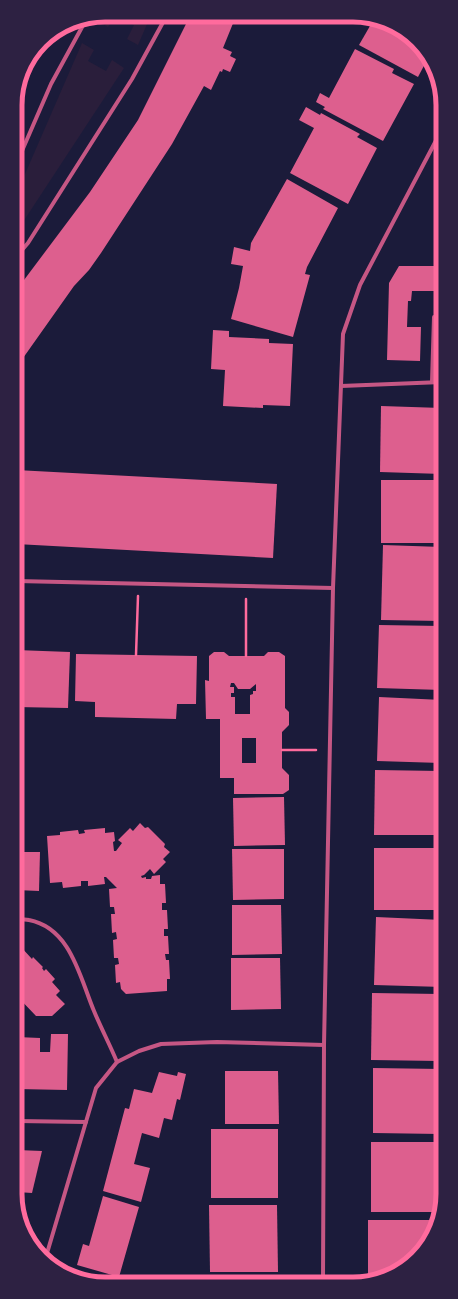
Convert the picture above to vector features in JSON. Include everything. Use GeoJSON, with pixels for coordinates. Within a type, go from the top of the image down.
{"type":"FeatureCollection","features":[{"type":"Feature","properties":{"kind":"street"},"geometry":{"type":"LineString","coordinates":[[22,250],[28,243],[128,85],[163,22]]}},
{"type":"Feature","properties":{"kind":"street"},"geometry":{"type":"LineString","coordinates":[[22,151],[51,84],[83,25]]}},
{"type":"Feature","properties":{"kind":"street"},"geometry":{"type":"LineString","coordinates":[[323,1277],[324,1045],[333,588],[343,334],[360,284],[436,140]]}},
{"type":"Feature","properties":{"kind":"street"},"geometry":{"type":"LineString","coordinates":[[432,382],[434,317],[436,317]]}},
{"type":"Feature","properties":{"kind":"street"},"geometry":{"type":"LineString","coordinates":[[341,386],[436,382]]}},
{"type":"Feature","properties":{"kind":"street"},"geometry":{"type":"LineString","coordinates":[[22,581],[333,588]]}},
{"type":"Feature","properties":{"kind":"street"},"geometry":{"type":"LineString","coordinates":[[22,920],[29,920],[44,926],[60,937],[75,960],[94,1012],[118,1062]]}},
{"type":"Feature","properties":{"kind":"street"},"geometry":{"type":"LineString","coordinates":[[47,1254],[96,1088],[118,1062],[138,1051],[161,1044],[217,1042],[324,1045]]}},
{"type":"Feature","properties":{"kind":"street"},"geometry":{"type":"LineString","coordinates":[[22,1121],[86,1122]]}},
{"type":"Feature","properties":{"kind":"path"},"geometry":{"type":"LineString","coordinates":[[246,586],[246,656]]}},
{"type":"Feature","properties":{"kind":"path"},"geometry":{"type":"LineString","coordinates":[[136,655],[137,615]]}},
{"type":"Feature","properties":{"kind":"path"},"geometry":{"type":"LineString","coordinates":[[282,750],[330,750]]}},
{"type":"Feature","properties":{"kind":"shaded area"},"geometry":{"type":"Polygon","coordinates":[[[101,22],[111,22],[108,27],[101,22]]]}},
{"type":"Feature","properties":{"kind":"shaded area"},"geometry":{"type":"Polygon","coordinates":[[[128,22],[148,22],[138,45],[127,39],[134,25],[128,22]]]}},
{"type":"Feature","properties":{"kind":"shaded area"},"geometry":{"type":"Polygon","coordinates":[[[82,43],[94,50],[88,61],[106,71],[112,60],[124,68],[22,223],[22,181],[82,43]]]}},
{"type":"Feature","properties":{"kind":"building"},"geometry":{"type":"Polygon","coordinates":[[[187,22],[234,22],[223,48],[232,52],[230,56],[236,59],[230,72],[223,69],[222,72],[220,71],[211,90],[204,86],[172,144],[101,253],[89,270],[74,286],[22,360],[22,283],[90,192],[138,120],[187,22]]]}},
{"type":"Feature","properties":{"kind":"building"},"geometry":{"type":"Polygon","coordinates":[[[371,24],[380,26],[399,36],[412,46],[425,63],[418,77],[359,45],[371,24]]]}},
{"type":"Feature","properties":{"kind":"building"},"geometry":{"type":"Polygon","coordinates":[[[355,49],[394,69],[392,73],[414,84],[383,141],[323,109],[325,107],[316,102],[320,93],[329,98],[355,49]]]}},
{"type":"Feature","properties":{"kind":"building"},"geometry":{"type":"Polygon","coordinates":[[[39,54],[25,81],[31,68],[39,54]]]}},
{"type":"Feature","properties":{"kind":"building"},"geometry":{"type":"Polygon","coordinates":[[[306,107],[320,115],[321,113],[360,134],[357,137],[377,148],[348,204],[290,173],[314,128],[299,120],[306,107]]]}},
{"type":"Feature","properties":{"kind":"building"},"geometry":{"type":"Polygon","coordinates":[[[287,179],[338,208],[307,267],[305,274],[310,275],[293,337],[231,319],[243,266],[231,264],[234,247],[250,251],[251,243],[287,179]]]}},
{"type":"Feature","properties":{"kind":"building"},"geometry":{"type":"Polygon","coordinates":[[[399,266],[436,266],[436,291],[412,291],[411,301],[408,301],[407,327],[421,327],[420,361],[387,360],[389,283],[399,266]]]}},
{"type":"Feature","properties":{"kind":"building"},"geometry":{"type":"Polygon","coordinates":[[[213,330],[229,331],[229,337],[269,339],[269,343],[293,344],[290,406],[263,405],[263,408],[223,406],[225,370],[211,369],[213,330]]]}},
{"type":"Feature","properties":{"kind":"building"},"geometry":{"type":"Polygon","coordinates":[[[381,406],[436,408],[436,474],[380,472],[381,406]]]}},
{"type":"Feature","properties":{"kind":"building"},"geometry":{"type":"Polygon","coordinates":[[[22,470],[277,484],[273,558],[22,544],[22,470]]]}},
{"type":"Feature","properties":{"kind":"building"},"geometry":{"type":"Polygon","coordinates":[[[381,480],[436,480],[436,543],[381,543],[381,480]]]}},
{"type":"Feature","properties":{"kind":"building"},"geometry":{"type":"Polygon","coordinates":[[[383,545],[436,547],[436,621],[381,620],[383,545]]]}},
{"type":"Feature","properties":{"kind":"building"},"geometry":{"type":"Polygon","coordinates":[[[379,625],[436,626],[436,690],[377,688],[379,625]]]}},
{"type":"Feature","properties":{"kind":"building"},"geometry":{"type":"Polygon","coordinates":[[[22,650],[70,652],[68,708],[22,707],[22,650]]]}},
{"type":"Feature","properties":{"kind":"building"},"geometry":{"type":"Polygon","coordinates":[[[214,652],[224,652],[229,656],[264,656],[268,652],[279,652],[285,656],[285,708],[289,712],[289,725],[282,732],[282,768],[289,775],[289,790],[283,794],[234,794],[234,778],[220,778],[220,719],[206,719],[205,680],[209,681],[209,656],[214,652]],[[231,683],[230,687],[234,687],[234,693],[231,693],[231,697],[235,697],[235,714],[250,714],[250,695],[253,694],[253,691],[256,691],[256,684],[250,689],[238,689],[234,683],[231,683]],[[242,738],[242,763],[256,763],[256,738],[242,738]]]}},
{"type":"Feature","properties":{"kind":"building"},"geometry":{"type":"Polygon","coordinates":[[[76,654],[197,656],[196,704],[177,704],[176,719],[95,717],[95,702],[75,701],[76,654]]]}},
{"type":"Feature","properties":{"kind":"building"},"geometry":{"type":"Polygon","coordinates":[[[379,697],[436,700],[436,763],[377,761],[379,697]]]}},
{"type":"Feature","properties":{"kind":"building"},"geometry":{"type":"Polygon","coordinates":[[[375,770],[436,771],[436,835],[374,835],[375,770]]]}},
{"type":"Feature","properties":{"kind":"building"},"geometry":{"type":"Polygon","coordinates":[[[284,797],[285,845],[234,846],[233,798],[284,797]]]}},
{"type":"Feature","properties":{"kind":"building"},"geometry":{"type":"Polygon","coordinates":[[[140,823],[145,828],[148,827],[165,844],[164,847],[170,852],[163,859],[166,862],[154,874],[150,869],[141,876],[142,878],[146,877],[146,879],[151,879],[152,876],[160,875],[160,884],[165,884],[166,903],[162,903],[162,910],[167,910],[168,929],[164,929],[164,936],[168,936],[169,954],[165,954],[166,960],[169,960],[170,979],[167,979],[167,991],[126,994],[121,989],[120,982],[116,983],[115,965],[119,964],[118,958],[114,958],[113,940],[117,939],[116,932],[112,933],[111,914],[115,914],[114,907],[110,907],[109,889],[117,888],[106,877],[104,877],[105,884],[88,886],[88,881],[81,881],[81,886],[63,888],[62,882],[50,883],[47,836],[60,835],[60,832],[78,830],[79,834],[85,833],[84,830],[105,828],[105,833],[114,832],[115,841],[113,842],[114,851],[116,851],[122,843],[118,840],[130,828],[133,831],[140,823]]]}},
{"type":"Feature","properties":{"kind":"building"},"geometry":{"type":"Polygon","coordinates":[[[374,848],[436,848],[436,910],[374,910],[374,848]]]}},
{"type":"Feature","properties":{"kind":"building"},"geometry":{"type":"Polygon","coordinates":[[[232,849],[284,849],[284,899],[233,900],[232,849]]]}},
{"type":"Feature","properties":{"kind":"building"},"geometry":{"type":"Polygon","coordinates":[[[22,852],[40,852],[39,891],[22,890],[22,852]]]}},
{"type":"Feature","properties":{"kind":"building"},"geometry":{"type":"Polygon","coordinates":[[[232,905],[281,905],[282,954],[232,955],[232,905]]]}},
{"type":"Feature","properties":{"kind":"building"},"geometry":{"type":"Polygon","coordinates":[[[376,917],[436,920],[436,987],[374,985],[376,917]]]}},
{"type":"Feature","properties":{"kind":"building"},"geometry":{"type":"Polygon","coordinates":[[[22,948],[32,959],[33,957],[43,967],[42,968],[44,971],[46,969],[55,979],[52,982],[60,991],[56,995],[65,1004],[52,1016],[36,1016],[22,1001],[22,948]]]}},
{"type":"Feature","properties":{"kind":"building"},"geometry":{"type":"Polygon","coordinates":[[[231,958],[280,958],[281,1009],[231,1010],[231,958]]]}},
{"type":"Feature","properties":{"kind":"building"},"geometry":{"type":"Polygon","coordinates":[[[372,993],[436,994],[436,1061],[371,1060],[372,993]]]}},
{"type":"Feature","properties":{"kind":"building"},"geometry":{"type":"Polygon","coordinates":[[[51,1034],[68,1034],[67,1090],[22,1089],[22,1037],[40,1038],[40,1052],[50,1052],[51,1034]]]}},
{"type":"Feature","properties":{"kind":"building"},"geometry":{"type":"Polygon","coordinates":[[[373,1068],[436,1069],[436,1134],[373,1133],[373,1068]]]}},
{"type":"Feature","properties":{"kind":"building"},"geometry":{"type":"Polygon","coordinates":[[[225,1071],[278,1071],[279,1124],[225,1124],[225,1071]]]}},
{"type":"Feature","properties":{"kind":"building"},"geometry":{"type":"Polygon","coordinates":[[[159,1072],[177,1076],[178,1072],[186,1074],[180,1100],[177,1099],[172,1120],[164,1118],[159,1138],[142,1133],[134,1164],[150,1168],[141,1202],[103,1191],[125,1108],[129,1109],[134,1089],[152,1093],[159,1072]]]}},
{"type":"Feature","properties":{"kind":"building"},"geometry":{"type":"Polygon","coordinates":[[[211,1129],[278,1129],[278,1198],[211,1198],[211,1129]]]}},
{"type":"Feature","properties":{"kind":"building"},"geometry":{"type":"Polygon","coordinates":[[[371,1142],[436,1142],[436,1200],[434,1212],[371,1212],[371,1142]]]}},
{"type":"Feature","properties":{"kind":"building"},"geometry":{"type":"Polygon","coordinates":[[[22,1150],[42,1151],[32,1193],[22,1192],[22,1150]]]}},
{"type":"Feature","properties":{"kind":"building"},"geometry":{"type":"Polygon","coordinates":[[[103,1196],[139,1207],[119,1277],[77,1265],[83,1244],[89,1246],[103,1196]]]}},
{"type":"Feature","properties":{"kind":"building"},"geometry":{"type":"Polygon","coordinates":[[[209,1205],[277,1205],[278,1272],[210,1272],[209,1205]]]}},
{"type":"Feature","properties":{"kind":"building"},"geometry":{"type":"Polygon","coordinates":[[[368,1220],[432,1220],[425,1236],[408,1256],[395,1266],[380,1273],[368,1275],[368,1220]]]}}]}
